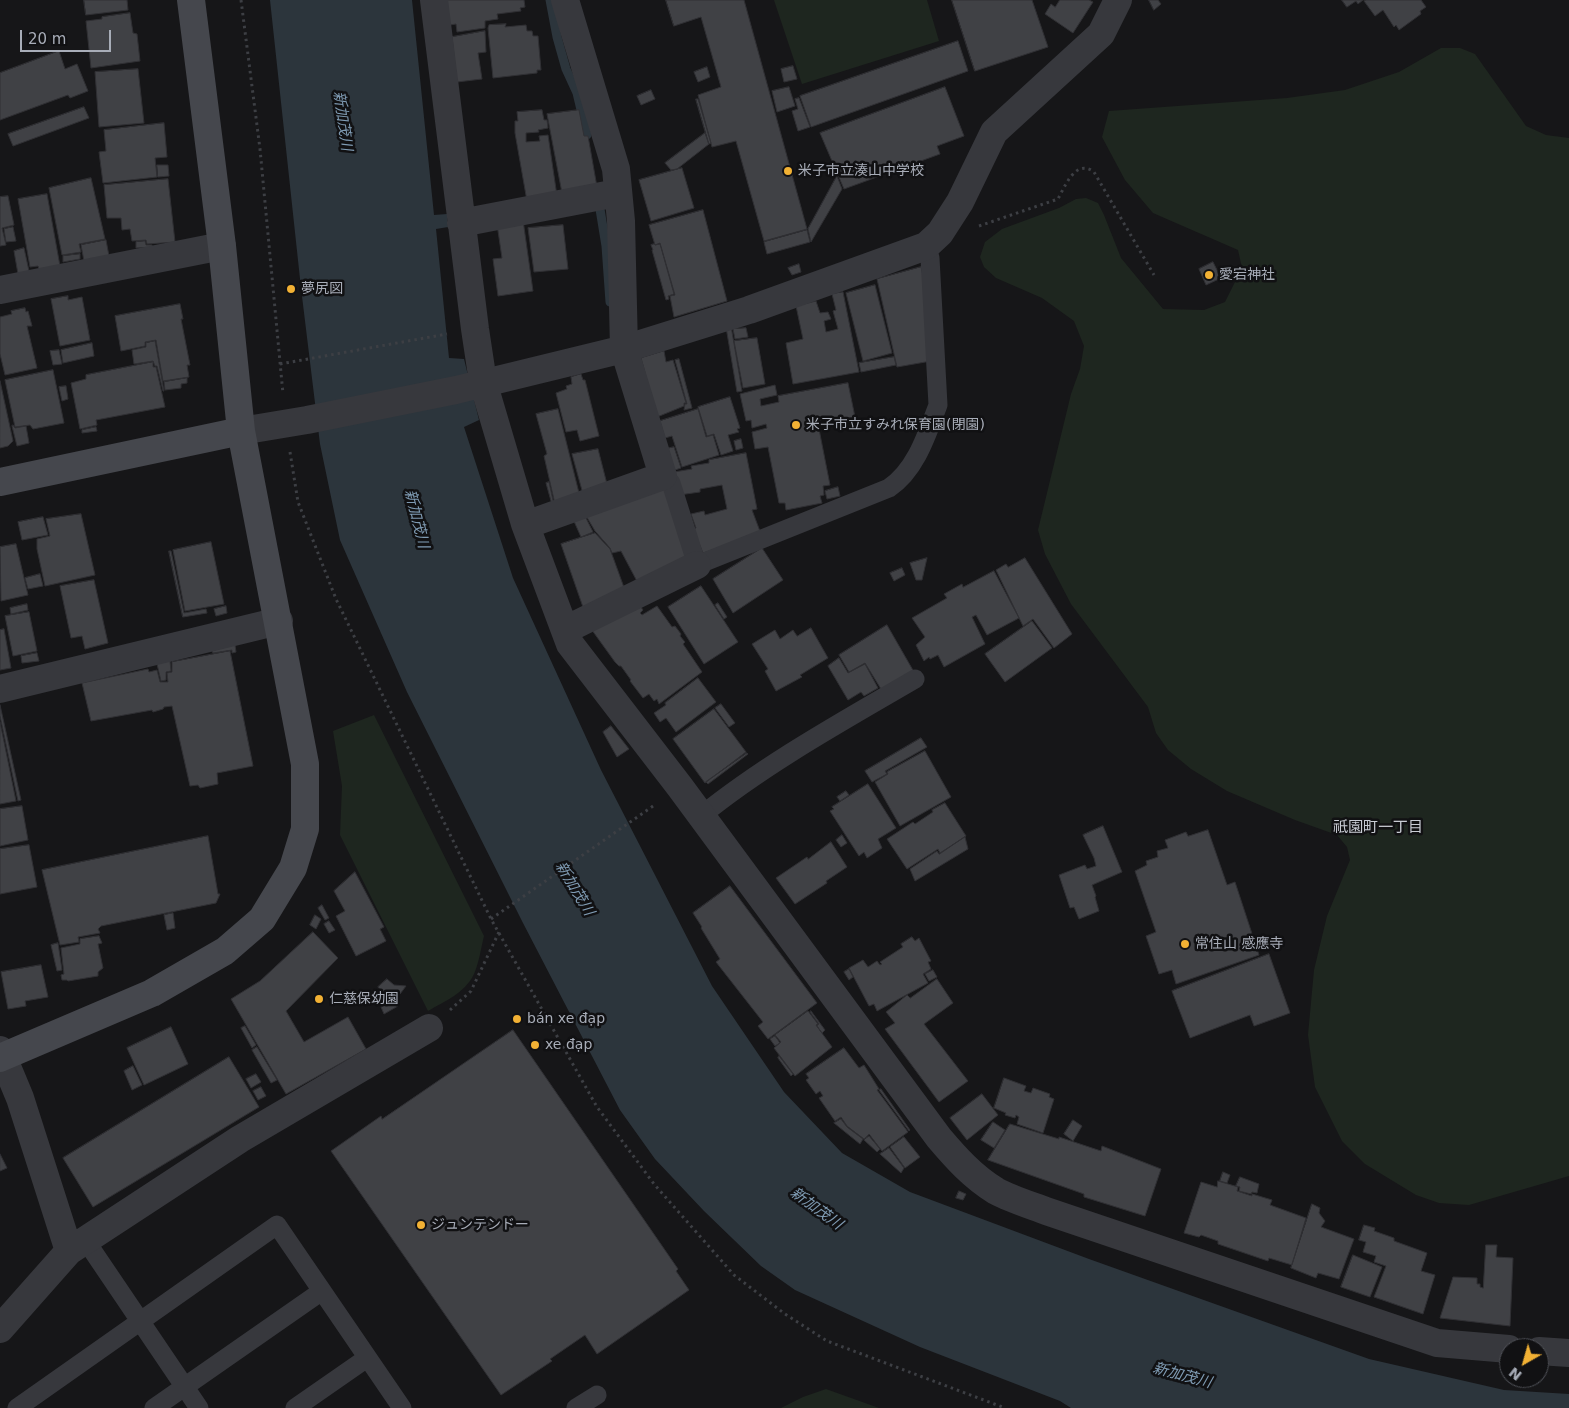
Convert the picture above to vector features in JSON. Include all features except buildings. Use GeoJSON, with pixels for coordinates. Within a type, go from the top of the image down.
{"type":"FeatureCollection","features":[{"type":"Feature","properties":{"kind":"street"},"geometry":{"type":"LineString","coordinates":[[77,1246],[20,1098],[0,1055],[152,993],[225,951],[262,919],[293,868],[305,829],[306,764],[241,431],[222,246],[191,0]]}},
{"type":"Feature","properties":{"kind":"street"},"geometry":{"type":"LineString","coordinates":[[434,0],[461,223],[483,382],[526,525],[570,644],[701,816],[918,1112],[961,1164],[997,1191],[1055,1214],[1437,1343],[1499,1348]]}},
{"type":"Feature","properties":{"kind":"street"},"geometry":{"type":"LineString","coordinates":[[526,525],[663,476],[624,349],[621,221],[616,169],[565,0]]}},
{"type":"Feature","properties":{"kind":"street"},"geometry":{"type":"LineString","coordinates":[[0,482],[241,431],[297,422],[456,390],[624,349],[749,310],[931,240],[960,202],[994,132],[1101,34],[1118,0]]}},
{"type":"Feature","properties":{"kind":"street"},"geometry":{"type":"LineString","coordinates":[[461,223],[617,193]]}},
{"type":"Feature","properties":{"kind":"street"},"geometry":{"type":"LineString","coordinates":[[0,290],[222,246]]}},
{"type":"Feature","properties":{"kind":"street"},"geometry":{"type":"LineString","coordinates":[[565,630],[697,565]]}},
{"type":"Feature","properties":{"kind":"street"},"geometry":{"type":"LineString","coordinates":[[0,689],[278,621]]}},
{"type":"Feature","properties":{"kind":"street"},"geometry":{"type":"LineString","coordinates":[[0,1329],[77,1246],[240,1139],[428,1028]]}},
{"type":"Feature","properties":{"kind":"street"},"geometry":{"type":"LineString","coordinates":[[1549,1352],[1569,1353]]}},
{"type":"Feature","properties":{"kind":"lane"},"geometry":{"type":"LineString","coordinates":[[663,476],[670,483],[697,565],[889,488],[900,481],[910,469],[931,426],[938,405],[930,258],[931,240]]}},
{"type":"Feature","properties":{"kind":"lane"},"geometry":{"type":"LineString","coordinates":[[701,816],[729,793],[841,722],[915,679]]}},
{"type":"Feature","properties":{"kind":"lane"},"geometry":{"type":"LineString","coordinates":[[17,1408],[277,1225],[402,1408]]}},
{"type":"Feature","properties":{"kind":"lane"},"geometry":{"type":"LineString","coordinates":[[77,1246],[140,1321],[199,1408]]}},
{"type":"Feature","properties":{"kind":"lane"},"geometry":{"type":"LineString","coordinates":[[154,1408],[322,1291]]}},
{"type":"Feature","properties":{"kind":"lane"},"geometry":{"type":"LineString","coordinates":[[295,1408],[367,1358]]}},
{"type":"Feature","properties":{"kind":"lane"},"geometry":{"type":"LineString","coordinates":[[576,1408],[598,1394]]}},
{"type":"Feature","properties":{"kind":"path"},"geometry":{"type":"LineString","coordinates":[[241,0],[260,149],[280,364],[297,422],[298,502],[336,599],[491,919],[597,1107],[654,1184],[734,1274],[785,1314],[827,1340],[1004,1408]]}},
{"type":"Feature","properties":{"kind":"path"},"geometry":{"type":"LineString","coordinates":[[931,240],[981,226],[1058,199],[1071,175],[1084,167],[1090,168],[1094,172],[1154,275]]}},
{"type":"Feature","properties":{"kind":"path"},"geometry":{"type":"LineString","coordinates":[[280,364],[454,332]]}},
{"type":"Feature","properties":{"kind":"path"},"geometry":{"type":"LineString","coordinates":[[491,919],[657,803]]}},
{"type":"Feature","properties":{"kind":"path"},"geometry":{"type":"LineString","coordinates":[[428,1028],[471,991],[499,931]]}},
{"type":"Feature","properties":{"kind":"shaded area"},"geometry":{"type":"Polygon","coordinates":[[[774,0],[927,0],[939,41],[802,84],[774,0]]]}},
{"type":"Feature","properties":{"kind":"shaded area"},"geometry":{"type":"Polygon","coordinates":[[[1441,48],[1460,48],[1475,54],[1526,126],[1546,135],[1569,138],[1569,1176],[1469,1205],[1439,1203],[1416,1195],[1365,1164],[1342,1141],[1315,1087],[1308,1035],[1314,970],[1327,916],[1350,860],[1347,847],[1337,835],[1295,820],[1227,791],[1191,769],[1168,750],[1156,733],[1148,707],[1071,604],[1045,554],[1038,530],[1071,394],[1080,369],[1084,346],[1074,321],[1042,298],[996,278],[984,267],[980,257],[985,242],[1002,229],[1059,208],[1076,199],[1086,198],[1098,203],[1121,258],[1163,309],[1204,310],[1225,302],[1242,268],[1238,250],[1153,213],[1125,180],[1102,137],[1109,111],[1287,98],[1345,90],[1399,72],[1441,48]]]}},
{"type":"Feature","properties":{"kind":"shaded area"},"geometry":{"type":"Polygon","coordinates":[[[374,715],[484,936],[477,965],[470,981],[454,996],[428,1011],[340,835],[342,786],[333,731],[374,715]]]}},
{"type":"Feature","properties":{"kind":"shaded area"},"geometry":{"type":"Polygon","coordinates":[[[826,1389],[879,1408],[781,1408],[803,1397],[826,1389]]]}},
{"type":"Feature","properties":{"kind":"water","name":"新加茂川"},"geometry":{"type":"Polygon","coordinates":[[[270,0],[412,0],[434,215],[447,214],[448,227],[436,229],[449,358],[464,359],[479,420],[464,427],[513,578],[601,770],[712,986],[784,1092],[842,1153],[910,1192],[1089,1259],[1369,1359],[1504,1390],[1569,1394],[1569,1408],[1071,1408],[1060,1401],[920,1347],[795,1290],[761,1266],[704,1211],[655,1159],[620,1110],[523,923],[407,692],[340,540],[320,444],[270,0]]]}},
{"type":"Feature","properties":{"kind":"waterway"},"geometry":{"type":"LineString","coordinates":[[550,0],[557,37],[566,69],[577,93],[587,135]]}},
{"type":"Feature","properties":{"kind":"waterway"},"geometry":{"type":"LineString","coordinates":[[599,203],[606,246],[610,302]]}},
{"type":"Feature","properties":{"kind":"place","name":"米子市立湊山中学校"},"geometry":{"type":"Point","coordinates":[788,171]}},
{"type":"Feature","properties":{"kind":"place","name":"愛宕神社"},"geometry":{"type":"Point","coordinates":[1209,275]}},
{"type":"Feature","properties":{"kind":"place","name":"夢尻図"},"geometry":{"type":"Point","coordinates":[291,289]}},
{"type":"Feature","properties":{"kind":"place","name":"米子市立すみれ保育園(閉園)"},"geometry":{"type":"Point","coordinates":[796,425]}},
{"type":"Feature","properties":{"kind":"place","name":"常住山 感應寺"},"geometry":{"type":"Point","coordinates":[1185,944]}},
{"type":"Feature","properties":{"kind":"place","name":"仁慈保幼園"},"geometry":{"type":"Point","coordinates":[319,999]}},
{"type":"Feature","properties":{"kind":"place","name":"bán xe đạp"},"geometry":{"type":"Point","coordinates":[517,1019]}},
{"type":"Feature","properties":{"kind":"place","name":"xe đạp"},"geometry":{"type":"Point","coordinates":[535,1045]}},
{"type":"Feature","properties":{"kind":"place","name":"ジュンテンドー"},"geometry":{"type":"Point","coordinates":[421,1225]}},
{"type":"Feature","properties":{"kind":"district","name":"祇園町一丁目"},"geometry":{"type":"Point","coordinates":[1378,828]}}]}
